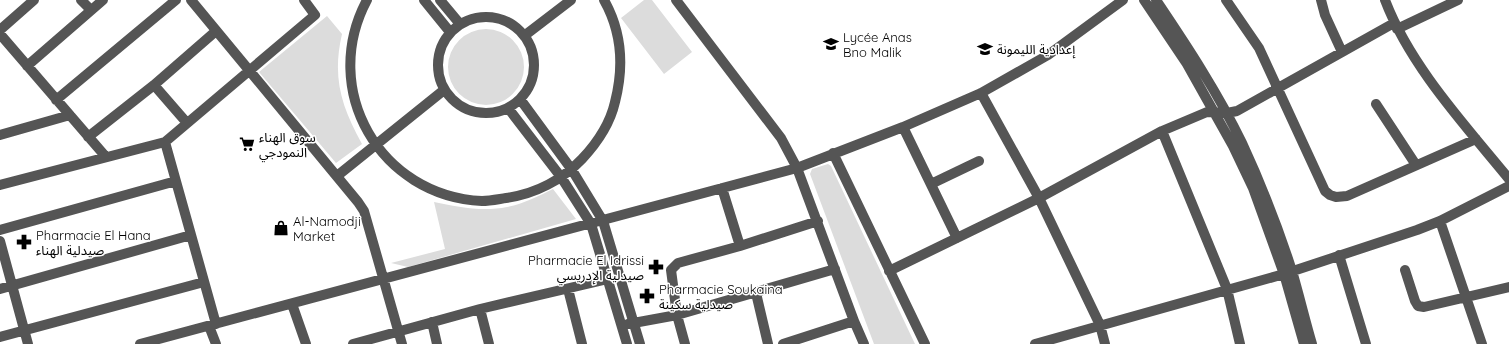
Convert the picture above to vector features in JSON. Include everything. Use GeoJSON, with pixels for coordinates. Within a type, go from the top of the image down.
{"type":"FeatureCollection","features":[{"type":"Feature","properties":{"kind":"street"},"geometry":{"type":"LineString","coordinates":[[0,30],[34,0]]}},
{"type":"Feature","properties":{"kind":"street"},"geometry":{"type":"LineString","coordinates":[[81,0],[90,10]]}},
{"type":"Feature","properties":{"kind":"street"},"geometry":{"type":"LineString","coordinates":[[28,66],[103,0]]}},
{"type":"Feature","properties":{"kind":"street"},"geometry":{"type":"LineString","coordinates":[[56,100],[176,0]]}},
{"type":"Feature","properties":{"kind":"street"},"geometry":{"type":"LineString","coordinates":[[191,0],[337,176],[364,211],[402,344]]}},
{"type":"Feature","properties":{"kind":"street"},"geometry":{"type":"LineString","coordinates":[[0,185],[165,142],[315,15],[304,0]]}},
{"type":"Feature","properties":{"kind":"street"},"geometry":{"type":"LineString","coordinates":[[367,0],[359,16],[351,46],[350,72],[354,98],[362,123],[376,146],[405,175],[442,194],[483,201],[524,195],[561,178],[572,170],[596,144],[612,114],[621,80],[620,46],[611,12],[604,0]]}},
{"type":"Feature","properties":{"kind":"street"},"geometry":{"type":"LineString","coordinates":[[424,0],[450,32]]}},
{"type":"Feature","properties":{"kind":"street"},"geometry":{"type":"LineString","coordinates":[[440,0],[460,24]]}},
{"type":"Feature","properties":{"kind":"street"},"geometry":{"type":"LineString","coordinates":[[524,36],[571,0]]}},
{"type":"Feature","properties":{"kind":"street"},"geometry":{"type":"LineString","coordinates":[[676,0],[781,138],[797,168],[818,221],[854,322],[864,344]]}},
{"type":"Feature","properties":{"kind":"street"},"geometry":{"type":"LineString","coordinates":[[140,344],[797,168],[903,127],[981,93],[1048,55],[1123,0]]}},
{"type":"Feature","properties":{"kind":"street"},"geometry":{"type":"LineString","coordinates":[[1144,0],[1187,64],[1233,146],[1253,188],[1288,272],[1304,344]]}},
{"type":"Feature","properties":{"kind":"street"},"geometry":{"type":"LineString","coordinates":[[1156,0],[1227,113],[1259,182],[1312,344]]}},
{"type":"Feature","properties":{"kind":"street"},"geometry":{"type":"LineString","coordinates":[[1226,0],[1259,48],[1279,87],[1325,191],[1330,195],[1346,196],[1476,139]]}},
{"type":"Feature","properties":{"kind":"street"},"geometry":{"type":"LineString","coordinates":[[1321,0],[1325,15],[1342,52]]}},
{"type":"Feature","properties":{"kind":"street"},"geometry":{"type":"LineString","coordinates":[[1385,0],[1396,26],[1428,76],[1476,139],[1509,179]]}},
{"type":"Feature","properties":{"kind":"street"},"geometry":{"type":"LineString","coordinates":[[889,271],[1039,198],[1162,131],[1212,111],[1227,113],[1237,111],[1342,52],[1396,26],[1458,0]]}},
{"type":"Feature","properties":{"kind":"street"},"geometry":{"type":"LineString","coordinates":[[494,17],[511,24],[524,36],[532,51],[534,68],[530,85],[520,99],[508,108],[491,113],[472,112],[456,104],[444,90],[437,70],[439,50],[450,32],[460,24],[476,18],[494,17]]}},
{"type":"Feature","properties":{"kind":"street"},"geometry":{"type":"LineString","coordinates":[[88,137],[154,85],[216,30]]}},
{"type":"Feature","properties":{"kind":"street"},"geometry":{"type":"LineString","coordinates":[[0,34],[4,46],[28,66],[106,157]]}},
{"type":"Feature","properties":{"kind":"street"},"geometry":{"type":"LineString","coordinates":[[154,85],[187,123]]}},
{"type":"Feature","properties":{"kind":"street"},"geometry":{"type":"LineString","coordinates":[[337,176],[444,90]]}},
{"type":"Feature","properties":{"kind":"street"},"geometry":{"type":"LineString","coordinates":[[981,93],[1039,198],[1100,325],[1106,344]]}},
{"type":"Feature","properties":{"kind":"street"},"geometry":{"type":"LineString","coordinates":[[520,99],[572,170],[603,221],[640,344]]}},
{"type":"Feature","properties":{"kind":"street"},"geometry":{"type":"LineString","coordinates":[[1376,104],[1416,165]]}},
{"type":"Feature","properties":{"kind":"street"},"geometry":{"type":"LineString","coordinates":[[508,108],[561,178],[591,224],[627,344]]}},
{"type":"Feature","properties":{"kind":"street"},"geometry":{"type":"LineString","coordinates":[[0,136],[70,115]]}},
{"type":"Feature","properties":{"kind":"street"},"geometry":{"type":"LineString","coordinates":[[903,127],[957,238]]}},
{"type":"Feature","properties":{"kind":"street"},"geometry":{"type":"LineString","coordinates":[[1162,131],[1227,289],[1237,343]]}},
{"type":"Feature","properties":{"kind":"street"},"geometry":{"type":"LineString","coordinates":[[165,142],[204,282],[216,344]]}},
{"type":"Feature","properties":{"kind":"street"},"geometry":{"type":"LineString","coordinates":[[833,153],[925,344]]}},
{"type":"Feature","properties":{"kind":"street"},"geometry":{"type":"LineString","coordinates":[[931,184],[979,160]]}},
{"type":"Feature","properties":{"kind":"street"},"geometry":{"type":"LineString","coordinates":[[0,230],[176,181]]}},
{"type":"Feature","properties":{"kind":"street"},"geometry":{"type":"LineString","coordinates":[[1035,344],[1288,272],[1339,255],[1440,221],[1509,186]]}},
{"type":"Feature","properties":{"kind":"street"},"geometry":{"type":"LineString","coordinates":[[722,188],[740,246]]}},
{"type":"Feature","properties":{"kind":"street"},"geometry":{"type":"LineString","coordinates":[[685,344],[677,315],[671,270],[678,263],[740,246],[818,221]]}},
{"type":"Feature","properties":{"kind":"street"},"geometry":{"type":"LineString","coordinates":[[1440,221],[1482,344]]}},
{"type":"Feature","properties":{"kind":"street"},"geometry":{"type":"LineString","coordinates":[[0,289],[191,235]]}},
{"type":"Feature","properties":{"kind":"street"},"geometry":{"type":"LineString","coordinates":[[0,241],[28,344]]}},
{"type":"Feature","properties":{"kind":"street"},"geometry":{"type":"LineString","coordinates":[[1339,255],[1366,344]]}},
{"type":"Feature","properties":{"kind":"street"},"geometry":{"type":"LineString","coordinates":[[622,326],[677,315],[835,269]]}},
{"type":"Feature","properties":{"kind":"street"},"geometry":{"type":"LineString","coordinates":[[1405,270],[1415,301],[1418,306],[1424,307],[1509,287]]}},
{"type":"Feature","properties":{"kind":"street"},"geometry":{"type":"LineString","coordinates":[[353,344],[480,309],[608,279]]}},
{"type":"Feature","properties":{"kind":"street"},"geometry":{"type":"LineString","coordinates":[[0,337],[204,282]]}},
{"type":"Feature","properties":{"kind":"street"},"geometry":{"type":"LineString","coordinates":[[568,289],[582,344]]}},
{"type":"Feature","properties":{"kind":"street"},"geometry":{"type":"LineString","coordinates":[[756,293],[768,344]]}},
{"type":"Feature","properties":{"kind":"street"},"geometry":{"type":"LineString","coordinates":[[292,304],[306,344]]}},
{"type":"Feature","properties":{"kind":"street"},"geometry":{"type":"LineString","coordinates":[[480,309],[489,344]]}},
{"type":"Feature","properties":{"kind":"street"},"geometry":{"type":"LineString","coordinates":[[432,322],[437,344]]}},
{"type":"Feature","properties":{"kind":"street"},"geometry":{"type":"LineString","coordinates":[[783,344],[854,322]]}},
{"type":"Feature","properties":{"kind":"shaded area"},"geometry":{"type":"Polygon","coordinates":[[[644,0],[652,0],[692,52],[664,74],[621,18],[644,0]]]}},
{"type":"Feature","properties":{"kind":"shaded area"},"geometry":{"type":"Polygon","coordinates":[[[327,16],[342,34],[338,64],[340,91],[349,117],[362,144],[336,163],[259,72],[327,16]]]}},
{"type":"Feature","properties":{"kind":"shaded area"},"geometry":{"type":"Polygon","coordinates":[[[486,29],[501,32],[513,40],[521,52],[524,67],[521,82],[513,94],[501,102],[486,105],[471,102],[459,94],[451,82],[448,67],[451,52],[459,40],[471,32],[486,29]]]}},
{"type":"Feature","properties":{"kind":"shaded area"},"geometry":{"type":"Polygon","coordinates":[[[828,164],[831,166],[915,344],[874,344],[810,174],[812,169],[828,164]]]}},
{"type":"Feature","properties":{"kind":"shaded area"},"geometry":{"type":"Polygon","coordinates":[[[553,189],[576,219],[408,267],[391,263],[445,249],[434,202],[452,206],[489,209],[513,206],[553,189]]]}},
{"type":"Feature","properties":{"kind":"place","name":"Lycée Anas Bno Malik"},"geometry":{"type":"Point","coordinates":[831,44]}},
{"type":"Feature","properties":{"kind":"place","name":"إعدادية الليمونة"},"geometry":{"type":"Point","coordinates":[985,49]}},
{"type":"Feature","properties":{"kind":"place","name":"سوق الهناء النمودجي"},"geometry":{"type":"Point","coordinates":[247,144]}},
{"type":"Feature","properties":{"kind":"place","name":"Al-Namodji Market"},"geometry":{"type":"Point","coordinates":[281,228]}},
{"type":"Feature","properties":{"kind":"place","name":"Pharmacie El Hana صيدلية الهناء"},"geometry":{"type":"Point","coordinates":[24,242]}},
{"type":"Feature","properties":{"kind":"place","name":"Pharmacie El Idrissi صيدلية الإدريسي"},"geometry":{"type":"Point","coordinates":[656,267]}},
{"type":"Feature","properties":{"kind":"place","name":"Pharmacie Soukaina صيدلية سكينة"},"geometry":{"type":"Point","coordinates":[647,296]}}]}
